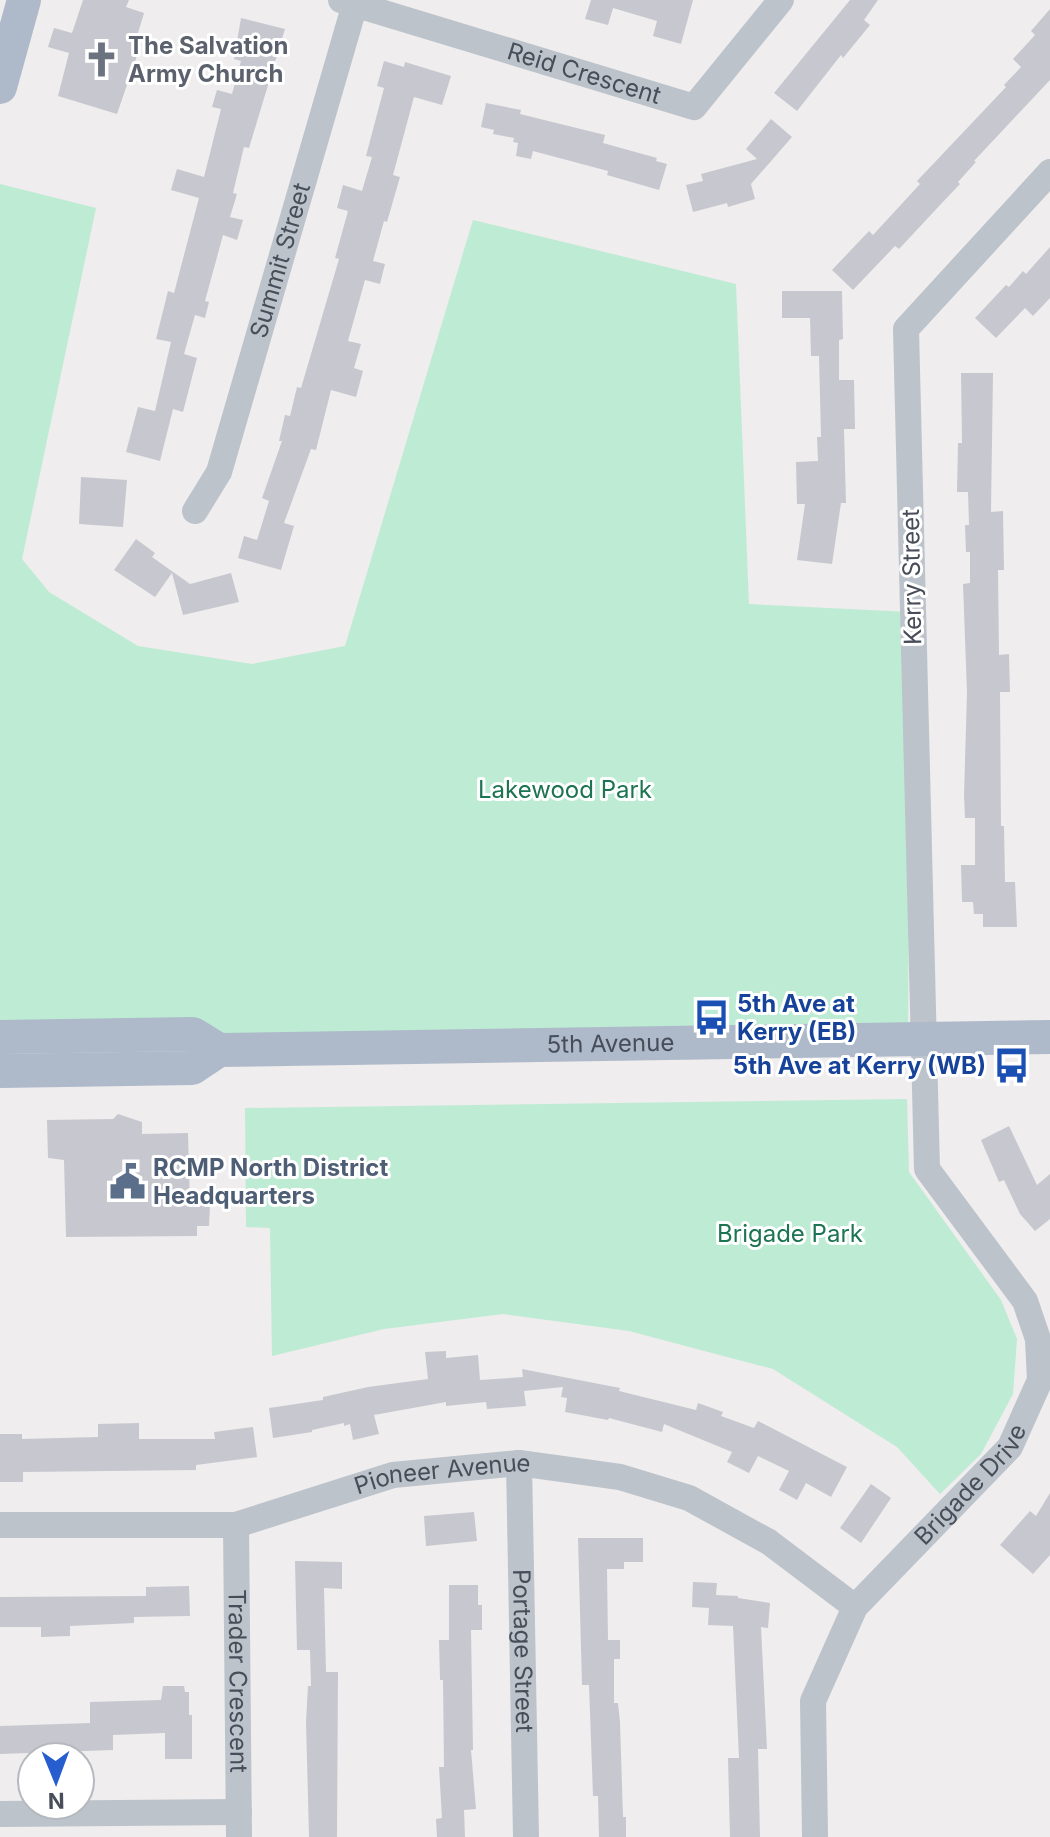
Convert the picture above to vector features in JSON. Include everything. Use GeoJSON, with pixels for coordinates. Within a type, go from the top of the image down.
{"type":"FeatureCollection","features":[{"type":"Feature","properties":{"kind":"main road"},"geometry":{"type":"LineString","coordinates":[[0,87],[24,0]]}},
{"type":"Feature","properties":{"kind":"main road","name":"5th Avenue"},"geometry":{"type":"LineString","coordinates":[[0,1037],[193,1034],[219,1050],[1050,1037]]}},
{"type":"Feature","properties":{"kind":"main road","name":"5th Avenue"},"geometry":{"type":"LineString","coordinates":[[0,1071],[192,1068],[219,1050]]}},
{"type":"Feature","properties":{"kind":"street","name":"Reid Crescent"},"geometry":{"type":"LineString","coordinates":[[348,2],[694,107],[781,0]]}},
{"type":"Feature","properties":{"kind":"street","name":"Summit Street"},"geometry":{"type":"LineString","coordinates":[[195,511],[219,472],[348,2]]}},
{"type":"Feature","properties":{"kind":"street","name":"Kerry Street"},"geometry":{"type":"LineString","coordinates":[[922,1039],[906,329],[1050,172]]}},
{"type":"Feature","properties":{"kind":"street","name":"Brigade Drive"},"geometry":{"type":"LineString","coordinates":[[815,1837],[813,1701],[855,1607],[1010,1447],[1040,1380],[1038,1339],[1025,1301],[927,1169],[922,1039]]}},
{"type":"Feature","properties":{"kind":"street","name":"Pioneer Avenue"},"geometry":{"type":"LineString","coordinates":[[0,1525],[236,1525],[393,1475],[519,1463],[620,1477],[689,1498],[769,1542],[855,1607]]}},
{"type":"Feature","properties":{"kind":"street","name":"Portage Street"},"geometry":{"type":"LineString","coordinates":[[519,1463],[526,1837]]}},
{"type":"Feature","properties":{"kind":"street","name":"Trader Crescent"},"geometry":{"type":"LineString","coordinates":[[236,1525],[239,1824]]}},
{"type":"Feature","properties":{"kind":"street"},"geometry":{"type":"LineString","coordinates":[[0,1814],[239,1824]]}},
{"type":"Feature","properties":{"kind":"green space","name":"Lakewood Park"},"geometry":{"type":"Polygon","coordinates":[[[0,184],[96,208],[22,559],[49,592],[138,646],[252,664],[345,646],[473,220],[736,284],[749,604],[910,612],[908,1045],[0,1060],[0,184]]]}},
{"type":"Feature","properties":{"kind":"green space","name":"Brigade Park"},"geometry":{"type":"Polygon","coordinates":[[[907,1099],[909,1172],[1001,1300],[1017,1339],[1013,1394],[981,1454],[940,1494],[897,1447],[773,1369],[629,1331],[503,1314],[384,1329],[272,1356],[270,1228],[246,1227],[245,1108],[907,1099]]]}},
{"type":"Feature","properties":{"kind":"building","name":"The Salvation Army Church"},"geometry":{"type":"Polygon","coordinates":[[[83,0],[129,0],[126,7],[144,13],[135,43],[141,44],[117,114],[58,96],[69,53],[48,47],[54,28],[72,33],[83,0]]]}},
{"type":"Feature","properties":{"kind":"building"},"geometry":{"type":"Polygon","coordinates":[[[591,0],[693,0],[681,44],[653,36],[657,21],[613,8],[608,25],[585,19],[591,0]]]}},
{"type":"Feature","properties":{"kind":"building"},"geometry":{"type":"Polygon","coordinates":[[[850,0],[878,0],[864,20],[870,25],[843,58],[841,55],[797,111],[774,93],[850,0]]]}},
{"type":"Feature","properties":{"kind":"building"},"geometry":{"type":"Polygon","coordinates":[[[1050,9],[1050,80],[974,161],[958,182],[960,184],[899,249],[895,246],[853,290],[832,270],[869,231],[873,235],[920,184],[917,181],[1006,87],[1004,85],[1021,67],[1013,59],[1035,35],[1031,31],[1050,9]]]}},
{"type":"Feature","properties":{"kind":"building"},"geometry":{"type":"Polygon","coordinates":[[[241,18],[285,29],[249,148],[244,147],[233,193],[237,194],[230,217],[243,220],[237,240],[223,235],[205,301],[209,302],[205,318],[195,315],[184,354],[197,358],[183,412],[173,409],[160,461],[126,452],[138,407],[155,411],[171,342],[156,339],[168,291],[174,293],[199,198],[171,190],[177,169],[204,177],[221,109],[212,107],[217,90],[232,94],[241,61],[234,59],[241,18]]]}},
{"type":"Feature","properties":{"kind":"building"},"geometry":{"type":"Polygon","coordinates":[[[384,61],[404,67],[405,62],[451,76],[442,105],[414,97],[393,175],[400,177],[373,261],[385,264],[380,284],[365,280],[348,341],[361,344],[354,368],[363,371],[356,397],[331,390],[316,450],[311,449],[284,523],[294,526],[281,570],[238,558],[244,536],[257,540],[269,501],[262,498],[282,441],[279,441],[285,415],[290,416],[297,387],[301,388],[339,259],[335,258],[348,211],[337,208],[343,185],[362,191],[372,157],[366,156],[384,88],[377,86],[384,61]]]}},
{"type":"Feature","properties":{"kind":"building"},"geometry":{"type":"Polygon","coordinates":[[[486,103],[605,135],[603,143],[657,158],[656,161],[667,164],[659,190],[607,175],[608,171],[533,151],[531,159],[516,156],[518,143],[513,142],[514,138],[493,134],[494,130],[481,127],[486,103]]]}},
{"type":"Feature","properties":{"kind":"building"},"geometry":{"type":"Polygon","coordinates":[[[771,119],[792,137],[751,184],[755,199],[693,212],[686,185],[703,181],[701,174],[757,159],[746,149],[771,119]]]}},
{"type":"Feature","properties":{"kind":"building"},"geometry":{"type":"Polygon","coordinates":[[[1050,247],[1050,298],[1033,316],[1025,308],[996,338],[975,318],[1006,285],[1009,287],[1023,271],[1026,274],[1050,247]]]}},
{"type":"Feature","properties":{"kind":"building"},"geometry":{"type":"Polygon","coordinates":[[[782,291],[842,291],[843,339],[839,340],[839,380],[854,380],[855,429],[844,429],[846,503],[841,503],[832,564],[797,560],[805,504],[797,504],[796,462],[818,461],[817,437],[821,437],[819,356],[811,356],[810,318],[782,318],[782,291]]]}},
{"type":"Feature","properties":{"kind":"building"},"geometry":{"type":"Polygon","coordinates":[[[961,373],[993,373],[991,512],[1003,511],[1004,570],[998,570],[999,655],[1009,654],[1010,692],[1000,692],[1001,826],[1004,826],[1005,882],[1015,882],[1017,927],[983,927],[983,914],[974,914],[973,902],[962,902],[961,865],[975,865],[975,818],[965,818],[964,796],[967,693],[963,584],[970,583],[970,552],[966,552],[965,525],[969,525],[968,492],[957,492],[958,443],[962,443],[961,373]]]}},
{"type":"Feature","properties":{"kind":"building"},"geometry":{"type":"Polygon","coordinates":[[[81,477],[127,480],[123,527],[79,524],[81,477]]]}},
{"type":"Feature","properties":{"kind":"building"},"geometry":{"type":"Polygon","coordinates":[[[136,539],[155,553],[152,557],[190,584],[231,573],[239,602],[183,615],[172,573],[155,597],[114,570],[136,539]]]}},
{"type":"Feature","properties":{"kind":"building","name":"RCMP North District Headquarters"},"geometry":{"type":"Polygon","coordinates":[[[118,1114],[142,1122],[142,1134],[188,1133],[190,1205],[210,1205],[209,1226],[197,1226],[197,1236],[66,1237],[64,1160],[48,1158],[47,1120],[113,1119],[118,1114]]]}},
{"type":"Feature","properties":{"kind":"building"},"geometry":{"type":"Polygon","coordinates":[[[1009,1126],[1037,1185],[1050,1174],[1050,1219],[1035,1231],[1020,1214],[1004,1180],[999,1182],[981,1140],[1009,1126]]]}},
{"type":"Feature","properties":{"kind":"building"},"geometry":{"type":"Polygon","coordinates":[[[446,1351],[446,1358],[478,1355],[480,1380],[523,1377],[522,1369],[620,1388],[619,1391],[696,1410],[698,1403],[723,1412],[721,1416],[754,1428],[758,1421],[847,1467],[831,1497],[806,1483],[797,1500],[779,1490],[789,1471],[758,1456],[749,1473],[727,1462],[732,1452],[664,1424],[662,1432],[609,1418],[565,1412],[567,1398],[561,1397],[563,1387],[524,1391],[526,1406],[487,1409],[486,1402],[446,1406],[446,1402],[374,1415],[379,1434],[353,1440],[350,1424],[344,1426],[344,1423],[273,1438],[269,1408],[323,1400],[323,1397],[368,1387],[428,1379],[425,1352],[446,1351]]]}},
{"type":"Feature","properties":{"kind":"building"},"geometry":{"type":"Polygon","coordinates":[[[139,1423],[139,1439],[215,1439],[214,1432],[253,1427],[257,1457],[196,1465],[196,1470],[23,1472],[23,1482],[0,1482],[0,1434],[22,1434],[22,1439],[98,1437],[98,1424],[139,1423]]]}},
{"type":"Feature","properties":{"kind":"building"},"geometry":{"type":"Polygon","coordinates":[[[871,1484],[891,1498],[861,1543],[840,1528],[871,1484]]]}},
{"type":"Feature","properties":{"kind":"building"},"geometry":{"type":"Polygon","coordinates":[[[1050,1493],[1050,1555],[1033,1574],[1000,1545],[1030,1511],[1036,1516],[1050,1493]]]}},
{"type":"Feature","properties":{"kind":"building"},"geometry":{"type":"Polygon","coordinates":[[[474,1512],[477,1541],[426,1546],[424,1516],[474,1512]]]}},
{"type":"Feature","properties":{"kind":"building"},"geometry":{"type":"Polygon","coordinates":[[[578,1538],[643,1538],[643,1562],[624,1562],[624,1569],[607,1569],[608,1640],[620,1640],[620,1659],[614,1659],[614,1703],[618,1703],[620,1722],[626,1837],[599,1837],[598,1796],[593,1796],[589,1685],[582,1685],[578,1538]]]}},
{"type":"Feature","properties":{"kind":"building"},"geometry":{"type":"Polygon","coordinates":[[[295,1561],[342,1562],[342,1589],[324,1588],[326,1672],[338,1672],[337,1837],[309,1837],[306,1722],[308,1686],[311,1686],[310,1650],[297,1650],[295,1561]]]}},
{"type":"Feature","properties":{"kind":"building"},"geometry":{"type":"Polygon","coordinates":[[[693,1582],[717,1583],[716,1595],[770,1603],[768,1628],[761,1627],[767,1749],[758,1749],[760,1837],[730,1837],[728,1758],[739,1758],[733,1626],[708,1625],[709,1608],[692,1607],[693,1582]]]}},
{"type":"Feature","properties":{"kind":"building"},"geometry":{"type":"Polygon","coordinates":[[[449,1585],[478,1585],[478,1605],[482,1605],[482,1630],[471,1630],[471,1750],[476,1809],[464,1810],[465,1837],[437,1837],[436,1819],[442,1818],[439,1767],[444,1767],[443,1680],[440,1680],[439,1640],[449,1640],[449,1585]]]}},
{"type":"Feature","properties":{"kind":"building"},"geometry":{"type":"Polygon","coordinates":[[[189,1586],[190,1616],[134,1617],[134,1623],[70,1626],[70,1636],[41,1637],[41,1627],[0,1627],[0,1597],[146,1596],[146,1587],[189,1586]]]}},
{"type":"Feature","properties":{"kind":"building"},"geometry":{"type":"Polygon","coordinates":[[[163,1686],[184,1686],[185,1692],[189,1692],[192,1759],[165,1759],[165,1733],[113,1735],[113,1750],[96,1751],[96,1741],[16,1741],[16,1753],[0,1754],[0,1726],[90,1723],[90,1702],[161,1700],[163,1686]]]}},
{"type":"Feature","properties":{"kind":"place","name":"The Salvation Army Church"},"geometry":{"type":"Point","coordinates":[102,60]}},
{"type":"Feature","properties":{"kind":"place","name":"5th Ave at Kerry (EB)"},"geometry":{"type":"Point","coordinates":[711,1018]}},
{"type":"Feature","properties":{"kind":"place","name":"5th Ave at Kerry (WB)"},"geometry":{"type":"Point","coordinates":[1012,1066]}},
{"type":"Feature","properties":{"kind":"place","name":"RCMP North District Headquarters"},"geometry":{"type":"Point","coordinates":[127,1182]}}]}
